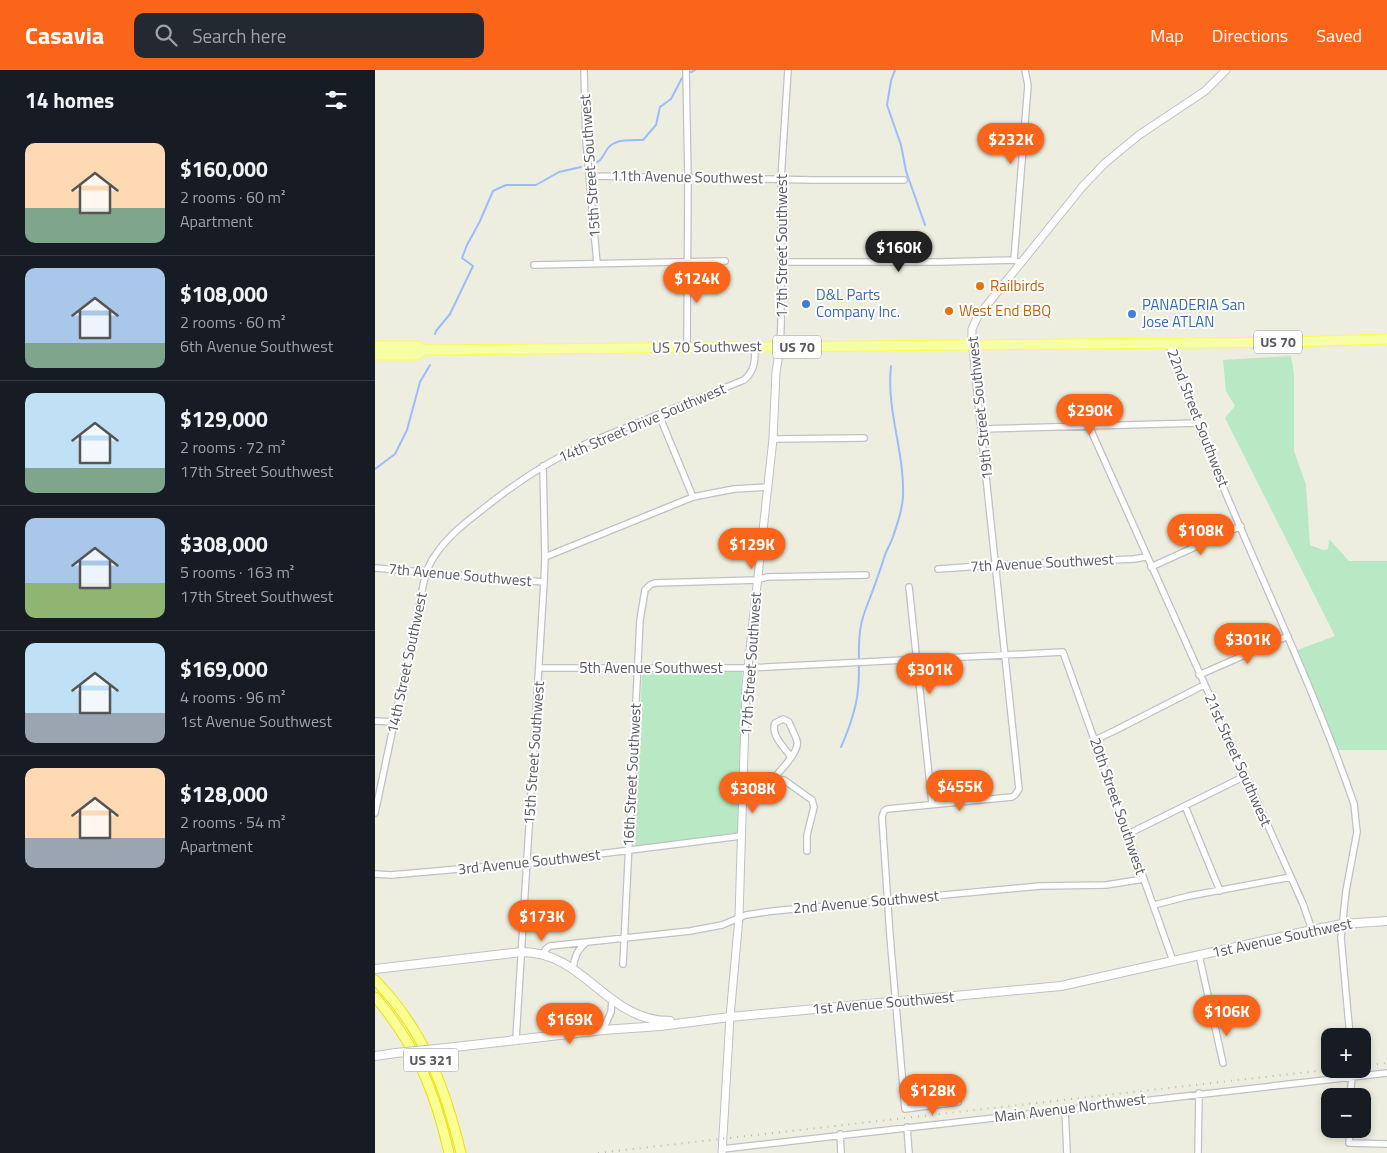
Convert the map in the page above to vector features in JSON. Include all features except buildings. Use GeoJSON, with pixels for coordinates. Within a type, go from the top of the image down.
{"type":"FeatureCollection","features":[{"type":"Feature","properties":{"kind":"highway","name":"US 321"},"geometry":{"type":"LineString","coordinates":[[375,980],[399,1007],[416,1032],[431,1060],[443,1089],[461,1153]]}},
{"type":"Feature","properties":{"kind":"highway","name":"US 321"},"geometry":{"type":"LineString","coordinates":[[375,997],[405,1035],[419,1062],[431,1091],[449,1153]]}},
{"type":"Feature","properties":{"kind":"main road","name":"US 70"},"geometry":{"type":"LineString","coordinates":[[1168,342],[1387,339]]}},
{"type":"Feature","properties":{"kind":"main road","name":"US 70 Southwest"},"geometry":{"type":"LineString","coordinates":[[375,346],[416,346],[425,350],[1168,342]]}},
{"type":"Feature","properties":{"kind":"main road","name":"US 70 Southwest"},"geometry":{"type":"LineString","coordinates":[[375,355],[416,355],[425,350]]}},
{"type":"Feature","properties":{"kind":"main road","name":"1st Avenue Southwest"},"geometry":{"type":"LineString","coordinates":[[375,1056],[516,1039],[660,1026],[730,1017],[1061,986],[1342,924],[1387,921]]}},
{"type":"Feature","properties":{"kind":"main road"},"geometry":{"type":"LineString","coordinates":[[375,969],[522,952],[543,954],[564,962],[612,1000],[643,1017],[665,1021],[692,1021]]}},
{"type":"Feature","properties":{"kind":"street","name":"15th Street Southwest"},"geometry":{"type":"LineString","coordinates":[[584,70],[586,141],[597,263]]}},
{"type":"Feature","properties":{"kind":"street"},"geometry":{"type":"LineString","coordinates":[[686,70],[688,177],[687,348]]}},
{"type":"Feature","properties":{"kind":"street","name":"17th Street Southwest"},"geometry":{"type":"LineString","coordinates":[[723,1151],[730,1017],[739,917],[748,668],[773,439],[776,372],[780,347],[781,179],[788,70]]}},
{"type":"Feature","properties":{"kind":"street"},"geometry":{"type":"LineString","coordinates":[[781,262],[1018,262],[1027,94],[1025,70]]}},
{"type":"Feature","properties":{"kind":"street","name":"19th Street Southwest"},"geometry":{"type":"LineString","coordinates":[[931,804],[1011,796],[1018,792],[1019,789],[972,344],[972,329],[978,316],[1018,262],[1105,163],[1139,135],[1205,91],[1226,70]]}},
{"type":"Feature","properties":{"kind":"street","name":"11th Avenue Southwest"},"geometry":{"type":"LineString","coordinates":[[590,176],[904,180]]}},
{"type":"Feature","properties":{"kind":"street"},"geometry":{"type":"LineString","coordinates":[[533,264],[725,261]]}},
{"type":"Feature","properties":{"kind":"street","name":"22nd Street Southwest"},"geometry":{"type":"LineString","coordinates":[[1168,342],[1198,423],[1346,780],[1356,812],[1357,832],[1346,891],[1341,952],[1349,1028]]}},
{"type":"Feature","properties":{"kind":"street","name":"14th Street Drive Southwest"},"geometry":{"type":"LineString","coordinates":[[427,571],[436,553],[460,527],[514,485],[558,457],[583,445],[744,380],[751,373],[754,366],[755,347]]}},
{"type":"Feature","properties":{"kind":"street"},"geometry":{"type":"LineString","coordinates":[[659,415],[693,497]]}},
{"type":"Feature","properties":{"kind":"street"},"geometry":{"type":"LineString","coordinates":[[981,430],[1198,423]]}},
{"type":"Feature","properties":{"kind":"street","name":"21st Street Southwest"},"geometry":{"type":"LineString","coordinates":[[1089,426],[1146,557],[1291,877],[1312,930]]}},
{"type":"Feature","properties":{"kind":"street"},"geometry":{"type":"LineString","coordinates":[[773,439],[864,438]]}},
{"type":"Feature","properties":{"kind":"street","name":"15th Street Southwest"},"geometry":{"type":"LineString","coordinates":[[516,1039],[540,668],[545,557],[543,466]]}},
{"type":"Feature","properties":{"kind":"street"},"geometry":{"type":"LineString","coordinates":[[545,557],[693,497],[734,489],[768,487]]}},
{"type":"Feature","properties":{"kind":"street"},"geometry":{"type":"LineString","coordinates":[[1151,567],[1241,526]]}},
{"type":"Feature","properties":{"kind":"street","name":"7th Avenue Southwest"},"geometry":{"type":"LineString","coordinates":[[938,569],[1146,557]]}},
{"type":"Feature","properties":{"kind":"street","name":"7th Avenue Southwest"},"geometry":{"type":"LineString","coordinates":[[375,568],[544,582]]}},
{"type":"Feature","properties":{"kind":"street","name":"14th Street Southwest"},"geometry":{"type":"LineString","coordinates":[[375,814],[427,571]]}},
{"type":"Feature","properties":{"kind":"street"},"geometry":{"type":"LineString","coordinates":[[757,580],[767,577],[866,575]]}},
{"type":"Feature","properties":{"kind":"street","name":"16th Street Southwest"},"geometry":{"type":"LineString","coordinates":[[623,964],[633,785],[637,668],[643,595],[647,587],[655,583],[757,580]]}},
{"type":"Feature","properties":{"kind":"street"},"geometry":{"type":"LineString","coordinates":[[909,586],[931,804],[887,809],[882,817],[887,900],[905,1109],[958,1102]]}},
{"type":"Feature","properties":{"kind":"street"},"geometry":{"type":"LineString","coordinates":[[1199,675],[1287,636]]}},
{"type":"Feature","properties":{"kind":"street","name":"5th Avenue Southwest"},"geometry":{"type":"LineString","coordinates":[[540,668],[748,668],[1063,652]]}},
{"type":"Feature","properties":{"kind":"street","name":"20th Street Southwest"},"geometry":{"type":"LineString","coordinates":[[1063,652],[1173,961]]}},
{"type":"Feature","properties":{"kind":"street"},"geometry":{"type":"LineString","coordinates":[[1095,740],[1204,685]]}},
{"type":"Feature","properties":{"kind":"street"},"geometry":{"type":"LineString","coordinates":[[773,779],[791,757],[796,750],[797,742],[789,722],[783,719],[775,723],[773,728],[781,747],[791,757]]}},
{"type":"Feature","properties":{"kind":"street"},"geometry":{"type":"LineString","coordinates":[[375,721],[394,722]]}},
{"type":"Feature","properties":{"kind":"street"},"geometry":{"type":"LineString","coordinates":[[1128,834],[1245,776]]}},
{"type":"Feature","properties":{"kind":"street"},"geometry":{"type":"LineString","coordinates":[[743,778],[784,780],[812,800],[814,812],[807,835],[807,851]]}},
{"type":"Feature","properties":{"kind":"street"},"geometry":{"type":"LineString","coordinates":[[1185,806],[1220,891]]}},
{"type":"Feature","properties":{"kind":"street","name":"3rd Avenue Southwest"},"geometry":{"type":"LineString","coordinates":[[375,874],[391,875],[528,863],[741,836]]}},
{"type":"Feature","properties":{"kind":"street"},"geometry":{"type":"LineString","coordinates":[[1154,905],[1291,877]]}},
{"type":"Feature","properties":{"kind":"street","name":"2nd Avenue Southwest"},"geometry":{"type":"LineString","coordinates":[[543,954],[550,946],[690,931],[722,925],[739,917],[773,911],[1040,886],[1106,885],[1144,878]]}},
{"type":"Feature","properties":{"kind":"street"},"geometry":{"type":"LineString","coordinates":[[573,969],[578,950],[582,945],[590,941]]}},
{"type":"Feature","properties":{"kind":"street"},"geometry":{"type":"LineString","coordinates":[[1199,955],[1211,1016],[1223,1063]]}},
{"type":"Feature","properties":{"kind":"street"},"geometry":{"type":"LineString","coordinates":[[603,1030],[611,1012],[612,1000]]}},
{"type":"Feature","properties":{"kind":"street","name":"Main Avenue Northwest"},"geometry":{"type":"LineString","coordinates":[[1371,1074],[1387,1073]]}},
{"type":"Feature","properties":{"kind":"street","name":"Main Avenue Northwest"},"geometry":{"type":"LineString","coordinates":[[723,1151],[840,1134],[1335,1078]]}},
{"type":"Feature","properties":{"kind":"street"},"geometry":{"type":"LineString","coordinates":[[1198,1153],[1199,1093]]}},
{"type":"Feature","properties":{"kind":"street"},"geometry":{"type":"LineString","coordinates":[[1065,1109],[1067,1153]]}},
{"type":"Feature","properties":{"kind":"street"},"geometry":{"type":"LineString","coordinates":[[907,1127],[909,1153]]}},
{"type":"Feature","properties":{"kind":"street"},"geometry":{"type":"LineString","coordinates":[[840,1134],[841,1153]]}},
{"type":"Feature","properties":{"kind":"street"},"geometry":{"type":"LineString","coordinates":[[1350,1138],[1349,1143],[1387,1144]]}},
{"type":"Feature","properties":{"kind":"green space"},"geometry":{"type":"Polygon","coordinates":[[[1291,356],[1294,374],[1294,451],[1306,485],[1310,545],[1323,550],[1328,549],[1329,539],[1349,561],[1387,561],[1387,750],[1337,750],[1297,650],[1335,636],[1225,418],[1235,406],[1226,391],[1223,360],[1291,356]]]}},
{"type":"Feature","properties":{"kind":"green space"},"geometry":{"type":"Polygon","coordinates":[[[742,672],[738,833],[635,847],[642,673],[742,672]]]}},
{"type":"Feature","properties":{"kind":"waterway"},"geometry":{"type":"LineString","coordinates":[[691,72],[695,70]]}},
{"type":"Feature","properties":{"kind":"waterway"},"geometry":{"type":"LineString","coordinates":[[895,70],[887,105],[901,145],[906,171],[925,225]]}},
{"type":"Feature","properties":{"kind":"waterway"},"geometry":{"type":"LineString","coordinates":[[597,162],[608,148],[617,142],[643,140],[656,125],[660,107],[671,99],[682,78]]}},
{"type":"Feature","properties":{"kind":"waterway"},"geometry":{"type":"LineString","coordinates":[[435,334],[450,314],[473,266],[462,258],[493,191],[506,185],[536,185],[559,172],[581,167]]}},
{"type":"Feature","properties":{"kind":"waterway"},"geometry":{"type":"LineString","coordinates":[[375,469],[395,454],[407,430],[420,382],[430,365]]}},
{"type":"Feature","properties":{"kind":"waterway"},"geometry":{"type":"LineString","coordinates":[[841,747],[852,719],[857,697],[859,641],[862,621],[893,537],[903,497],[901,464],[891,399],[891,366]]}},
{"type":"Feature","properties":{"kind":"railway"},"geometry":{"type":"LineString","coordinates":[[1371,1065],[1387,1063]]}},
{"type":"Feature","properties":{"kind":"railway"},"geometry":{"type":"LineString","coordinates":[[598,1153],[1321,1071]]}},
{"type":"Feature","properties":{"kind":"place","name":"Railbirds"},"geometry":{"type":"Point","coordinates":[980,286]}},
{"type":"Feature","properties":{"kind":"place","name":"D&L Parts Company Inc."},"geometry":{"type":"Point","coordinates":[806,304]}},
{"type":"Feature","properties":{"kind":"place","name":"West End BBQ"},"geometry":{"type":"Point","coordinates":[949,311]}},
{"type":"Feature","properties":{"kind":"place","name":"PANADERIA San Jose ATLAN"},"geometry":{"type":"Point","coordinates":[1132,314]}}]}
